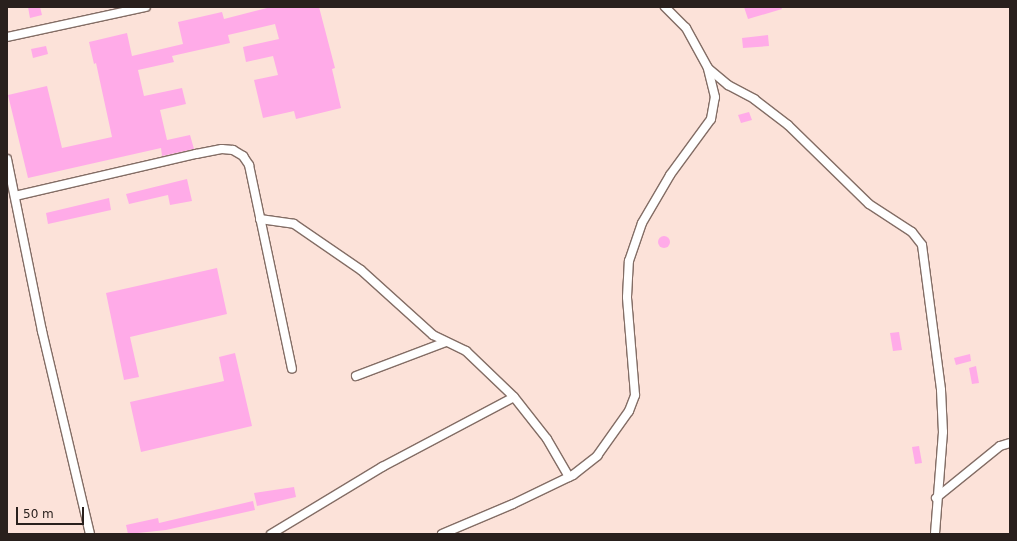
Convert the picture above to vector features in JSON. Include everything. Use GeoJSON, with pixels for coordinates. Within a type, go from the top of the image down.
{"type":"FeatureCollection","features":[{"type":"Feature","properties":{"kind":"street"},"geometry":{"type":"LineString","coordinates":[[7,37],[118,10],[146,7]]}},
{"type":"Feature","properties":{"kind":"street"},"geometry":{"type":"LineString","coordinates":[[442,534],[513,504],[569,477],[597,456],[629,411],[635,395],[627,297],[628,261],[642,223],[670,175],[711,119],[715,97],[708,68],[686,28],[665,7]]}},
{"type":"Feature","properties":{"kind":"street"},"geometry":{"type":"LineString","coordinates":[[708,68],[728,85],[754,100],[788,125],[869,204],[912,232],[922,245],[941,390],[942,432],[936,498],[935,534]]}},
{"type":"Feature","properties":{"kind":"street"},"geometry":{"type":"LineString","coordinates":[[15,196],[222,149],[233,150],[243,156],[249,166],[292,369]]}},
{"type":"Feature","properties":{"kind":"street"},"geometry":{"type":"LineString","coordinates":[[7,159],[42,331],[90,534]]}},
{"type":"Feature","properties":{"kind":"street"},"geometry":{"type":"LineString","coordinates":[[260,219],[294,224],[361,270],[433,335],[466,351],[514,397],[548,439],[569,477]]}},
{"type":"Feature","properties":{"kind":"street"},"geometry":{"type":"LineString","coordinates":[[356,376],[446,342]]}},
{"type":"Feature","properties":{"kind":"street"},"geometry":{"type":"LineString","coordinates":[[272,534],[382,467],[514,397]]}},
{"type":"Feature","properties":{"kind":"street"},"geometry":{"type":"LineString","coordinates":[[936,498],[1000,446],[1010,443]]}},
{"type":"Feature","properties":{"kind":"building"},"geometry":{"type":"Polygon","coordinates":[[[28,7],[40,7],[42,15],[30,18],[28,7]]]}},
{"type":"Feature","properties":{"kind":"building"},"geometry":{"type":"Polygon","coordinates":[[[271,7],[319,7],[335,68],[332,69],[341,108],[296,119],[294,111],[263,118],[254,80],[278,75],[273,56],[246,62],[243,47],[279,39],[275,24],[228,35],[230,43],[172,56],[174,62],[138,70],[144,96],[182,88],[186,104],[160,110],[167,140],[190,135],[194,149],[162,156],[161,148],[28,178],[8,95],[47,86],[62,148],[112,137],[96,63],[94,64],[89,42],[127,33],[132,56],[183,44],[178,22],[222,12],[224,19],[271,7]]]}},
{"type":"Feature","properties":{"kind":"building"},"geometry":{"type":"Polygon","coordinates":[[[744,7],[781,7],[782,9],[748,19],[744,7]]]}},
{"type":"Feature","properties":{"kind":"building"},"geometry":{"type":"Polygon","coordinates":[[[768,35],[769,46],[743,48],[742,38],[768,35]]]}},
{"type":"Feature","properties":{"kind":"building"},"geometry":{"type":"Polygon","coordinates":[[[46,46],[48,54],[33,58],[31,49],[46,46]]]}},
{"type":"Feature","properties":{"kind":"building"},"geometry":{"type":"Polygon","coordinates":[[[749,112],[752,120],[741,123],[738,115],[749,112]]]}},
{"type":"Feature","properties":{"kind":"building"},"geometry":{"type":"Polygon","coordinates":[[[187,179],[192,201],[170,205],[168,195],[129,204],[126,194],[187,179]]]}},
{"type":"Feature","properties":{"kind":"building"},"geometry":{"type":"Polygon","coordinates":[[[109,198],[111,210],[48,224],[46,213],[109,198]]]}},
{"type":"Feature","properties":{"kind":"building"},"geometry":{"type":"Polygon","coordinates":[[[662,236],[666,236],[670,242],[666,248],[662,248],[658,244],[658,240],[662,236]]]}},
{"type":"Feature","properties":{"kind":"building"},"geometry":{"type":"Polygon","coordinates":[[[217,268],[227,314],[130,337],[139,377],[124,380],[106,293],[217,268]]]}},
{"type":"Feature","properties":{"kind":"building"},"geometry":{"type":"Polygon","coordinates":[[[899,332],[902,350],[893,351],[890,333],[899,332]]]}},
{"type":"Feature","properties":{"kind":"building"},"geometry":{"type":"Polygon","coordinates":[[[235,353],[252,426],[141,452],[130,402],[224,381],[219,357],[235,353]]]}},
{"type":"Feature","properties":{"kind":"building"},"geometry":{"type":"Polygon","coordinates":[[[970,354],[971,361],[956,365],[954,358],[970,354]]]}},
{"type":"Feature","properties":{"kind":"building"},"geometry":{"type":"Polygon","coordinates":[[[976,366],[979,383],[972,384],[969,368],[976,366]]]}},
{"type":"Feature","properties":{"kind":"building"},"geometry":{"type":"Polygon","coordinates":[[[919,446],[922,463],[915,464],[912,447],[919,446]]]}},
{"type":"Feature","properties":{"kind":"building"},"geometry":{"type":"Polygon","coordinates":[[[294,487],[296,497],[257,506],[254,493],[294,487]]]}},
{"type":"Feature","properties":{"kind":"building"},"geometry":{"type":"Polygon","coordinates":[[[253,501],[255,510],[166,530],[128,534],[126,525],[158,518],[159,523],[253,501]]]}}]}
